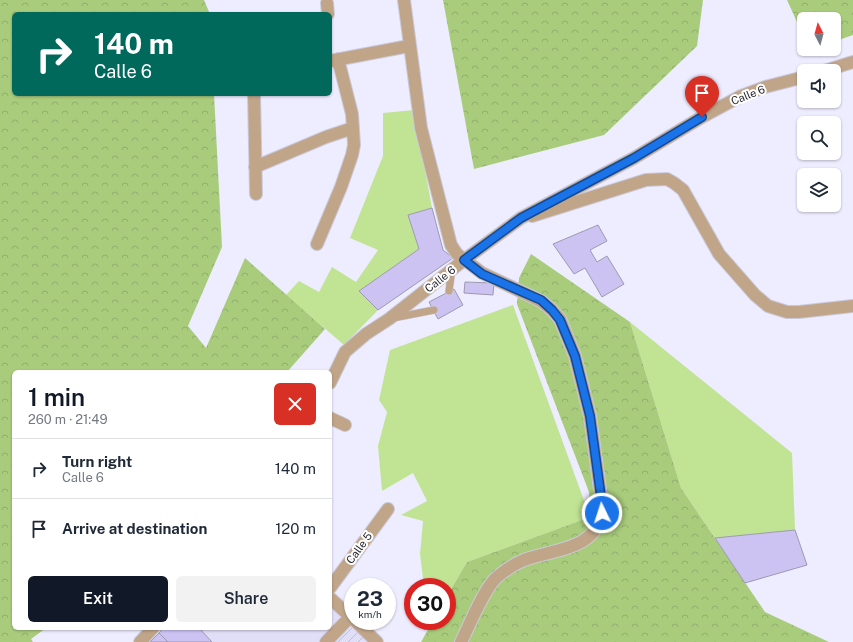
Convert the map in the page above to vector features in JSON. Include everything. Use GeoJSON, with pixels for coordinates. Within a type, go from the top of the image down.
{"type":"FeatureCollection","features":[{"type":"Feature","properties":{"kind":"street"},"geometry":{"type":"LineString","coordinates":[[404,0],[409,46],[422,128],[448,237],[454,250],[482,274],[541,300],[560,320],[575,356],[590,416],[602,504],[602,513],[599,524],[586,540],[577,545],[523,560],[504,571],[494,580],[488,588],[461,642]]}},
{"type":"Feature","properties":{"kind":"street"},"geometry":{"type":"LineString","coordinates":[[317,244],[341,187],[352,155],[354,141],[352,114],[334,60],[409,46]]}},
{"type":"Feature","properties":{"kind":"street"},"geometry":{"type":"LineString","coordinates":[[841,67],[852,64]]}},
{"type":"Feature","properties":{"kind":"street","name":"Calle 6"},"geometry":{"type":"LineString","coordinates":[[332,380],[345,352],[366,334],[521,218],[634,158],[702,117],[741,96],[797,79]]}},
{"type":"Feature","properties":{"kind":"street"},"geometry":{"type":"LineString","coordinates":[[254,96],[256,194]]}},
{"type":"Feature","properties":{"kind":"street"},"geometry":{"type":"LineString","coordinates":[[255,168],[326,137],[353,128]]}},
{"type":"Feature","properties":{"kind":"street"},"geometry":{"type":"LineString","coordinates":[[521,218],[646,180],[667,179],[683,190],[719,254],[755,295],[768,306],[786,312],[799,312],[848,305],[853,306]]}},
{"type":"Feature","properties":{"kind":"street"},"geometry":{"type":"LineString","coordinates":[[332,419],[345,425]]}},
{"type":"Feature","properties":{"kind":"street","name":"Calle 5"},"geometry":{"type":"LineString","coordinates":[[332,585],[388,509]]}},
{"type":"Feature","properties":{"kind":"street"},"geometry":{"type":"LineString","coordinates":[[332,600],[344,611]]}},
{"type":"Feature","properties":{"kind":"street"},"geometry":{"type":"LineString","coordinates":[[326,642],[344,627]]}},
{"type":"Feature","properties":{"kind":"street"},"geometry":{"type":"LineString","coordinates":[[140,642],[151,630]]}},
{"type":"Feature","properties":{"kind":"street"},"geometry":{"type":"LineString","coordinates":[[365,630],[378,642]]}},
{"type":"Feature","properties":{"kind":"lane"},"geometry":{"type":"LineString","coordinates":[[449,291],[452,269]]}},
{"type":"Feature","properties":{"kind":"lane"},"geometry":{"type":"LineString","coordinates":[[389,318],[434,310]]}},
{"type":"Feature","properties":{"kind":"shaded area"},"geometry":{"type":"Polygon","coordinates":[[[332,606],[343,616],[332,628],[332,606]]]}},
{"type":"Feature","properties":{"kind":"shaded area"},"geometry":{"type":"Polygon","coordinates":[[[344,627],[344,630],[360,630],[373,642],[330,642],[344,627]]]}},
{"type":"Feature","properties":{"kind":"shaded area"},"geometry":{"type":"Polygon","coordinates":[[[201,630],[330,630],[319,642],[212,642],[201,630]]]}},
{"type":"Feature","properties":{"kind":"green space"},"geometry":{"type":"Polygon","coordinates":[[[0,0],[204,0],[209,12],[12,12],[12,96],[214,96],[222,247],[188,326],[206,348],[245,258],[325,329],[289,370],[12,370],[12,630],[43,630],[31,639],[33,642],[0,642],[0,0]]]}},
{"type":"Feature","properties":{"kind":"green space"},"geometry":{"type":"Polygon","coordinates":[[[443,0],[703,0],[697,46],[604,135],[474,169],[443,0]]]}},
{"type":"Feature","properties":{"kind":"green space"},"geometry":{"type":"Polygon","coordinates":[[[787,0],[853,0],[853,35],[841,39],[841,12],[797,12],[797,22],[787,0]]]}},
{"type":"Feature","properties":{"kind":"green space"},"geometry":{"type":"Polygon","coordinates":[[[414,110],[432,208],[408,215],[419,249],[359,291],[378,310],[344,345],[286,295],[299,281],[319,292],[332,267],[356,282],[378,250],[350,238],[383,156],[383,113],[414,110]]]}},
{"type":"Feature","properties":{"kind":"green space"},"geometry":{"type":"Polygon","coordinates":[[[531,254],[630,322],[681,488],[765,612],[829,642],[421,642],[428,630],[456,630],[456,581],[467,562],[590,517],[589,492],[517,304],[519,278],[531,254]]]}},
{"type":"Feature","properties":{"kind":"green space"},"geometry":{"type":"Polygon","coordinates":[[[513,305],[590,517],[467,562],[456,581],[456,578],[423,578],[420,554],[423,521],[401,515],[427,501],[413,473],[382,491],[378,446],[387,412],[379,400],[390,350],[513,305]]]}},
{"type":"Feature","properties":{"kind":"green space"},"geometry":{"type":"Polygon","coordinates":[[[630,322],[792,453],[795,530],[715,538],[681,488],[630,322]]]}},
{"type":"Feature","properties":{"kind":"building"},"geometry":{"type":"Polygon","coordinates":[[[432,208],[443,250],[453,258],[378,310],[359,291],[419,249],[408,215],[432,208]]]}},
{"type":"Feature","properties":{"kind":"building"},"geometry":{"type":"Polygon","coordinates":[[[598,225],[607,241],[590,250],[597,262],[607,256],[624,284],[602,297],[585,268],[574,274],[553,244],[598,225]]]}},
{"type":"Feature","properties":{"kind":"building"},"geometry":{"type":"Polygon","coordinates":[[[465,282],[494,283],[493,295],[464,293],[465,282]]]}},
{"type":"Feature","properties":{"kind":"building"},"geometry":{"type":"Polygon","coordinates":[[[454,289],[463,305],[438,319],[429,302],[454,289]]]}},
{"type":"Feature","properties":{"kind":"building"},"geometry":{"type":"Polygon","coordinates":[[[795,530],[807,565],[745,583],[715,538],[795,530]]]}},
{"type":"Feature","properties":{"kind":"building"},"geometry":{"type":"Polygon","coordinates":[[[161,630],[201,630],[212,642],[168,642],[159,633],[161,630]]]}},
{"type":"Feature","properties":{"kind":"building"},"geometry":{"type":"Polygon","coordinates":[[[159,633],[168,642],[150,642],[159,633]]]}},
{"type":"Feature","properties":{"kind":"route"},"geometry":{"type":"LineString","coordinates":[[602,513],[590,416],[575,356],[560,320],[541,300],[482,274],[464,260],[521,218],[634,158],[702,117]]}}]}
